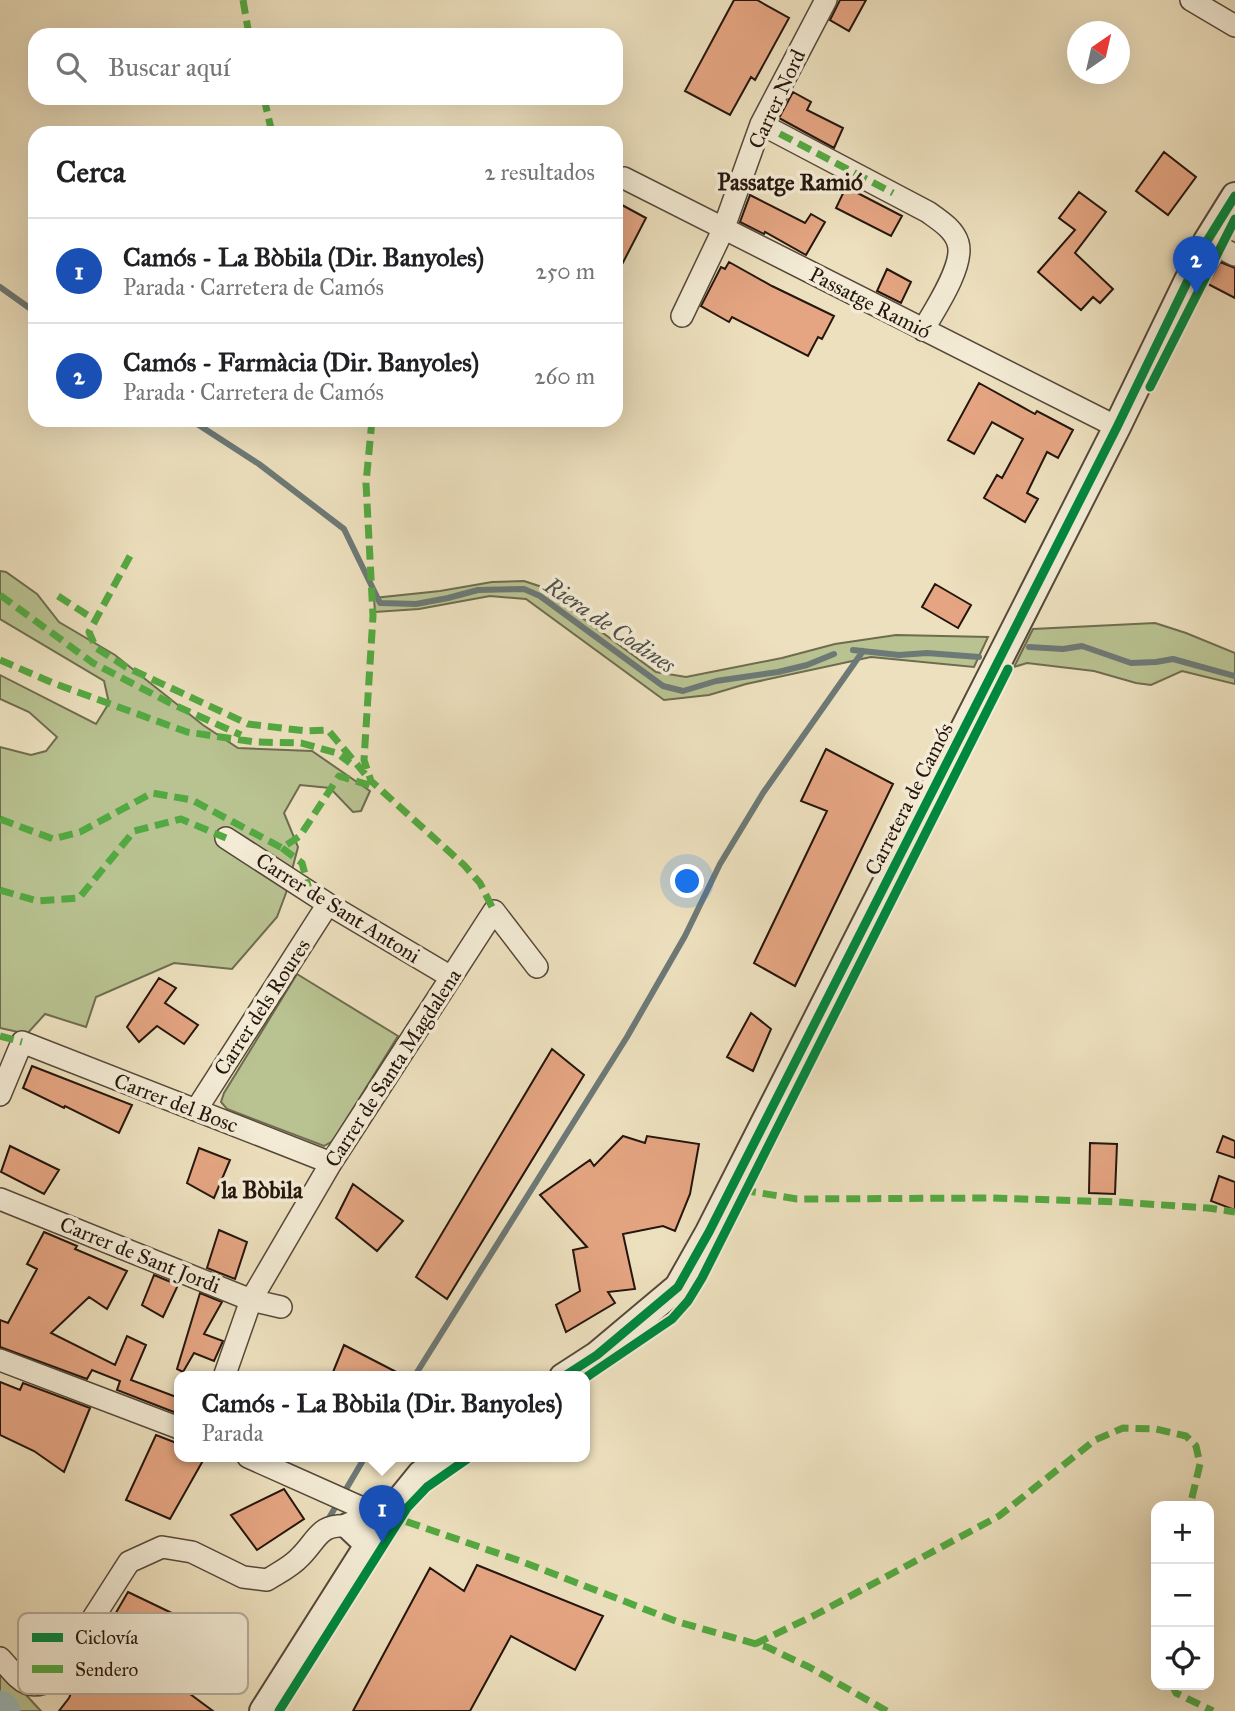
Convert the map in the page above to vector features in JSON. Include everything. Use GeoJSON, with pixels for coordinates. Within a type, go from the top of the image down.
{"type":"FeatureCollection","features":[{"type":"Feature","properties":{"kind":"street","name":"Carrer Nord"},"geometry":{"type":"LineString","coordinates":[[682,316],[723,230],[761,124],[826,0]]}},
{"type":"Feature","properties":{"kind":"street"},"geometry":{"type":"LineString","coordinates":[[1191,0],[1235,26]]}},
{"type":"Feature","properties":{"kind":"street"},"geometry":{"type":"LineString","coordinates":[[761,124],[928,212],[948,228],[959,244],[958,259],[951,279],[923,330]]}},
{"type":"Feature","properties":{"kind":"street","name":"Passatge Ramió"},"geometry":{"type":"LineString","coordinates":[[624,178],[1117,427]]}},
{"type":"Feature","properties":{"kind":"street","name":"Carretera de Camós"},"geometry":{"type":"LineString","coordinates":[[572,1371],[597,1355],[678,1287],[709,1232],[1117,427],[1208,241],[1235,196]]}},
{"type":"Feature","properties":{"kind":"street"},"geometry":{"type":"LineString","coordinates":[[1208,241],[1235,255]]}},
{"type":"Feature","properties":{"kind":"street","name":"Carrer de Sant Antoni"},"geometry":{"type":"LineString","coordinates":[[226,838],[328,904],[451,978]]}},
{"type":"Feature","properties":{"kind":"street","name":"Carrer dels Roures"},"geometry":{"type":"LineString","coordinates":[[196,1110],[328,904]]}},
{"type":"Feature","properties":{"kind":"street","name":"Carrer de Santa Magdalena"},"geometry":{"type":"LineString","coordinates":[[226,1371],[251,1300],[331,1163],[494,911],[537,967]]}},
{"type":"Feature","properties":{"kind":"street","name":"Carrer del Bosc"},"geometry":{"type":"LineString","coordinates":[[0,1095],[22,1042],[331,1163]]}},
{"type":"Feature","properties":{"kind":"street","name":"Carrer de Sant Jordi"},"geometry":{"type":"LineString","coordinates":[[0,1199],[251,1300],[281,1307]]}},
{"type":"Feature","properties":{"kind":"street"},"geometry":{"type":"LineString","coordinates":[[0,1360],[174,1426]]}},
{"type":"Feature","properties":{"kind":"street"},"geometry":{"type":"LineString","coordinates":[[259,1462],[334,1495],[367,1521]]}},
{"type":"Feature","properties":{"kind":"street"},"geometry":{"type":"LineString","coordinates":[[263,1711],[367,1521],[437,1462]]}},
{"type":"Feature","properties":{"kind":"street"},"geometry":{"type":"LineString","coordinates":[[96,1613],[129,1562],[162,1547],[192,1552],[243,1577],[267,1580],[299,1559],[321,1531],[336,1525],[367,1521]]}},
{"type":"Feature","properties":{"kind":"street"},"geometry":{"type":"LineString","coordinates":[[0,1658],[18,1678]]}},
{"type":"Feature","properties":{"kind":"green space"},"geometry":{"type":"Polygon","coordinates":[[[0,571],[6,572],[37,594],[59,622],[115,655],[203,725],[238,748],[312,751],[370,791],[361,811],[353,812],[330,788],[300,785],[284,813],[298,847],[286,893],[277,917],[232,969],[174,963],[96,997],[86,1027],[45,1014],[27,1034],[0,1028],[0,747],[31,755],[46,751],[57,737],[29,712],[0,699],[0,675],[96,724],[109,703],[104,681],[0,619],[0,571]]]}},
{"type":"Feature","properties":{"kind":"green space"},"geometry":{"type":"Polygon","coordinates":[[[524,581],[539,586],[656,672],[686,677],[782,658],[835,644],[896,635],[988,637],[974,667],[871,657],[746,684],[709,695],[664,700],[526,599],[490,596],[419,609],[375,612],[374,598],[492,582],[524,581]]]}},
{"type":"Feature","properties":{"kind":"green space"},"geometry":{"type":"Polygon","coordinates":[[[1155,623],[1235,653],[1235,684],[1182,671],[1151,685],[1094,671],[1027,663],[1014,667],[1033,629],[1155,623]]]}},
{"type":"Feature","properties":{"kind":"green space"},"geometry":{"type":"Polygon","coordinates":[[[297,974],[398,1036],[333,1141],[324,1146],[227,1109],[221,1102],[297,974]]]}},
{"type":"Feature","properties":{"kind":"green space"},"geometry":{"type":"Polygon","coordinates":[[[0,1667],[18,1686],[18,1694],[25,1694],[41,1711],[0,1711],[0,1667]]]}},
{"type":"Feature","properties":{"kind":"building"},"geometry":{"type":"Polygon","coordinates":[[[734,0],[757,0],[789,18],[755,80],[751,77],[730,115],[685,91],[734,0]]]}},
{"type":"Feature","properties":{"kind":"building"},"geometry":{"type":"Polygon","coordinates":[[[840,0],[866,0],[849,31],[830,20],[840,0]]]}},
{"type":"Feature","properties":{"kind":"building"},"geometry":{"type":"Polygon","coordinates":[[[793,92],[811,102],[807,110],[843,128],[834,148],[779,118],[793,92]]]}},
{"type":"Feature","properties":{"kind":"building"},"geometry":{"type":"Polygon","coordinates":[[[1164,152],[1196,177],[1168,215],[1136,191],[1164,152]]]}},
{"type":"Feature","properties":{"kind":"building"},"geometry":{"type":"Polygon","coordinates":[[[846,187],[902,216],[891,236],[836,208],[846,187]]]}},
{"type":"Feature","properties":{"kind":"building"},"geometry":{"type":"Polygon","coordinates":[[[1079,192],[1106,212],[1075,253],[1113,289],[1100,303],[1093,297],[1081,310],[1038,272],[1075,230],[1059,218],[1079,192]]]}},
{"type":"Feature","properties":{"kind":"building"},"geometry":{"type":"Polygon","coordinates":[[[750,195],[805,223],[811,214],[825,222],[806,255],[765,232],[764,234],[740,222],[750,195]]]}},
{"type":"Feature","properties":{"kind":"building"},"geometry":{"type":"Polygon","coordinates":[[[623,206],[646,218],[623,262],[623,206]]]}},
{"type":"Feature","properties":{"kind":"building"},"geometry":{"type":"Polygon","coordinates":[[[729,262],[834,316],[822,339],[818,337],[808,356],[732,317],[729,322],[701,306],[721,267],[725,269],[729,262]]]}},
{"type":"Feature","properties":{"kind":"building"},"geometry":{"type":"Polygon","coordinates":[[[1220,262],[1235,268],[1235,298],[1208,284],[1220,262]]]}},
{"type":"Feature","properties":{"kind":"building"},"geometry":{"type":"Polygon","coordinates":[[[887,269],[911,282],[901,303],[877,291],[887,269]]]}},
{"type":"Feature","properties":{"kind":"building"},"geometry":{"type":"Polygon","coordinates":[[[979,383],[1035,414],[1037,411],[1073,430],[1058,458],[1047,452],[1027,493],[1038,499],[1025,522],[984,498],[997,475],[1002,478],[1023,439],[992,422],[974,454],[948,440],[979,383]]]}},
{"type":"Feature","properties":{"kind":"building"},"geometry":{"type":"Polygon","coordinates":[[[935,584],[971,605],[958,628],[922,607],[935,584]]]}},
{"type":"Feature","properties":{"kind":"building"},"geometry":{"type":"Polygon","coordinates":[[[826,749],[893,784],[795,986],[754,963],[827,811],[801,801],[826,749]]]}},
{"type":"Feature","properties":{"kind":"building"},"geometry":{"type":"Polygon","coordinates":[[[159,978],[176,988],[165,1003],[198,1025],[184,1044],[157,1026],[139,1042],[127,1027],[159,978]]]}},
{"type":"Feature","properties":{"kind":"building"},"geometry":{"type":"Polygon","coordinates":[[[751,1013],[771,1029],[753,1071],[727,1057],[751,1013]]]}},
{"type":"Feature","properties":{"kind":"building"},"geometry":{"type":"Polygon","coordinates":[[[552,1049],[584,1075],[447,1299],[416,1277],[552,1049]]]}},
{"type":"Feature","properties":{"kind":"building"},"geometry":{"type":"Polygon","coordinates":[[[32,1066],[132,1105],[119,1133],[23,1088],[32,1066]]]}},
{"type":"Feature","properties":{"kind":"building"},"geometry":{"type":"Polygon","coordinates":[[[623,1136],[645,1143],[647,1136],[699,1144],[690,1194],[675,1231],[663,1226],[623,1234],[635,1289],[608,1292],[615,1303],[566,1332],[556,1305],[580,1291],[573,1250],[587,1247],[540,1195],[590,1160],[594,1166],[623,1136]]]}},
{"type":"Feature","properties":{"kind":"building"},"geometry":{"type":"Polygon","coordinates":[[[1223,1136],[1235,1141],[1235,1158],[1217,1152],[1223,1136]]]}},
{"type":"Feature","properties":{"kind":"building"},"geometry":{"type":"Polygon","coordinates":[[[1090,1143],[1117,1144],[1115,1194],[1089,1193],[1090,1143]]]}},
{"type":"Feature","properties":{"kind":"building"},"geometry":{"type":"Polygon","coordinates":[[[10,1146],[59,1170],[44,1194],[1,1172],[10,1146]]]}},
{"type":"Feature","properties":{"kind":"building"},"geometry":{"type":"Polygon","coordinates":[[[199,1148],[230,1160],[214,1198],[187,1183],[199,1148]]]}},
{"type":"Feature","properties":{"kind":"building"},"geometry":{"type":"Polygon","coordinates":[[[1219,1176],[1235,1182],[1235,1210],[1211,1201],[1219,1176]]]}},
{"type":"Feature","properties":{"kind":"building"},"geometry":{"type":"Polygon","coordinates":[[[353,1184],[403,1221],[377,1251],[336,1218],[353,1184]]]}},
{"type":"Feature","properties":{"kind":"building"},"geometry":{"type":"Polygon","coordinates":[[[219,1230],[247,1242],[235,1279],[207,1268],[219,1230]]]}},
{"type":"Feature","properties":{"kind":"building"},"geometry":{"type":"Polygon","coordinates":[[[44,1232],[77,1246],[75,1249],[127,1271],[107,1309],[89,1297],[51,1333],[115,1365],[127,1336],[146,1345],[131,1380],[174,1396],[174,1412],[117,1390],[120,1381],[92,1370],[87,1379],[0,1347],[0,1320],[8,1323],[37,1269],[27,1264],[44,1232]]]}},
{"type":"Feature","properties":{"kind":"building"},"geometry":{"type":"Polygon","coordinates":[[[154,1275],[178,1285],[163,1317],[142,1305],[154,1275]]]}},
{"type":"Feature","properties":{"kind":"building"},"geometry":{"type":"Polygon","coordinates":[[[200,1293],[222,1302],[204,1334],[223,1341],[214,1361],[194,1353],[184,1371],[177,1369],[200,1293]]]}},
{"type":"Feature","properties":{"kind":"building"},"geometry":{"type":"Polygon","coordinates":[[[344,1345],[394,1371],[333,1371],[344,1345]]]}},
{"type":"Feature","properties":{"kind":"building"},"geometry":{"type":"Polygon","coordinates":[[[0,1382],[20,1390],[23,1383],[90,1408],[64,1472],[34,1451],[0,1435],[0,1382]]]}},
{"type":"Feature","properties":{"kind":"building"},"geometry":{"type":"Polygon","coordinates":[[[156,1435],[174,1442],[174,1462],[202,1462],[170,1519],[126,1500],[156,1435]]]}},
{"type":"Feature","properties":{"kind":"building"},"geometry":{"type":"Polygon","coordinates":[[[284,1489],[304,1519],[257,1550],[231,1515],[284,1489]]]}},
{"type":"Feature","properties":{"kind":"building"},"geometry":{"type":"Polygon","coordinates":[[[477,1565],[603,1616],[575,1670],[511,1636],[470,1711],[353,1711],[430,1568],[464,1591],[477,1565]]]}},
{"type":"Feature","properties":{"kind":"building"},"geometry":{"type":"Polygon","coordinates":[[[128,1592],[172,1613],[116,1613],[128,1592]]]}},
{"type":"Feature","properties":{"kind":"building"},"geometry":{"type":"Polygon","coordinates":[[[71,1694],[190,1694],[213,1711],[59,1711],[71,1694]]]}},
{"type":"Feature","properties":{"kind":"waterway","name":"Riera de Codines"},"geometry":{"type":"LineString","coordinates":[[0,287],[28,307]]}},
{"type":"Feature","properties":{"kind":"waterway","name":"Riera de Codines"},"geometry":{"type":"LineString","coordinates":[[202,427],[259,464],[344,529],[380,603],[416,604],[478,590],[524,589],[540,596],[663,686],[683,691],[716,681],[807,665],[834,654]]}},
{"type":"Feature","properties":{"kind":"waterway","name":"Riera de Codines"},"geometry":{"type":"LineString","coordinates":[[1029,647],[1063,649],[1082,646],[1131,663],[1173,659],[1235,676]]}},
{"type":"Feature","properties":{"kind":"waterway","name":"Riera de Codines"},"geometry":{"type":"LineString","coordinates":[[853,650],[899,655],[927,653],[979,657]]}},
{"type":"Feature","properties":{"kind":"waterway"},"geometry":{"type":"LineString","coordinates":[[418,1371],[627,1037],[685,936],[720,864],[763,793],[863,651]]}},
{"type":"Feature","properties":{"kind":"waterway"},"geometry":{"type":"LineString","coordinates":[[326,1523],[362,1462]]}},
{"type":"Feature","properties":{"kind":"waterway"},"geometry":{"type":"LineString","coordinates":[[0,1708],[3,1711]]}},
{"type":"Feature","properties":{"kind":"marked path"},"geometry":{"type":"LineString","coordinates":[[243,0],[248,28]]}},
{"type":"Feature","properties":{"kind":"marked path"},"geometry":{"type":"LineString","coordinates":[[266,105],[270,126]]}},
{"type":"Feature","properties":{"kind":"marked path"},"geometry":{"type":"LineString","coordinates":[[761,124],[893,193]]}},
{"type":"Feature","properties":{"kind":"marked path"},"geometry":{"type":"LineString","coordinates":[[371,427],[366,483],[373,616],[364,760],[371,781],[464,865],[480,883],[494,911]]}},
{"type":"Feature","properties":{"kind":"marked path"},"geometry":{"type":"LineString","coordinates":[[130,556],[89,632],[96,648],[126,667],[248,724],[306,731],[328,730],[365,774]]}},
{"type":"Feature","properties":{"kind":"marked path"},"geometry":{"type":"LineString","coordinates":[[0,595],[93,663],[172,704],[241,735]]}},
{"type":"Feature","properties":{"kind":"marked path"},"geometry":{"type":"LineString","coordinates":[[58,596],[95,620]]}},
{"type":"Feature","properties":{"kind":"marked path"},"geometry":{"type":"LineString","coordinates":[[0,660],[53,683],[187,732],[255,742],[301,743],[337,753],[350,763]]}},
{"type":"Feature","properties":{"kind":"marked path"},"geometry":{"type":"LineString","coordinates":[[0,819],[53,839],[80,832],[152,793],[192,800],[282,848],[300,836],[339,776],[376,787]]}},
{"type":"Feature","properties":{"kind":"marked path"},"geometry":{"type":"LineString","coordinates":[[0,890],[37,901],[79,898],[134,831],[181,819],[226,838]]}},
{"type":"Feature","properties":{"kind":"marked path"},"geometry":{"type":"LineString","coordinates":[[282,848],[302,863],[310,893]]}},
{"type":"Feature","properties":{"kind":"marked path"},"geometry":{"type":"LineString","coordinates":[[0,1036],[22,1042]]}},
{"type":"Feature","properties":{"kind":"marked path"},"geometry":{"type":"LineString","coordinates":[[742,1190],[797,1199],[993,1198],[1118,1202],[1235,1212]]}},
{"type":"Feature","properties":{"kind":"marked path"},"geometry":{"type":"LineString","coordinates":[[755,1644],[815,1615],[999,1516],[1095,1440],[1123,1428],[1156,1429],[1186,1436],[1196,1446],[1200,1464],[1191,1501]]}},
{"type":"Feature","properties":{"kind":"marked path"},"geometry":{"type":"LineString","coordinates":[[386,1517],[399,1519],[523,1562],[678,1622],[767,1647],[809,1667],[887,1711]]}},
{"type":"Feature","properties":{"kind":"marked path"},"geometry":{"type":"LineString","coordinates":[[1174,1690],[1213,1711]]}},
{"type":"Feature","properties":{"kind":"cycle path"},"geometry":{"type":"LineString","coordinates":[[572,1371],[597,1355],[678,1287],[709,1232],[1117,427],[1207,241],[1235,196]]}},
{"type":"Feature","properties":{"kind":"cycle path"},"geometry":{"type":"LineString","coordinates":[[1150,387],[1235,219]]}},
{"type":"Feature","properties":{"kind":"cycle path"},"geometry":{"type":"LineString","coordinates":[[590,1375],[672,1319],[688,1301],[702,1278],[1008,669]]}},
{"type":"Feature","properties":{"kind":"cycle path"},"geometry":{"type":"LineString","coordinates":[[279,1711],[407,1508],[427,1487],[463,1462]]}},
{"type":"Feature","properties":{"kind":"place","name":"Camós - Farmàcia (Dir. Banyoles)"},"geometry":{"type":"Point","coordinates":[1196,294]}},
{"type":"Feature","properties":{"kind":"place","name":"Camós - La Bòbila (Dir. Banyoles)"},"geometry":{"type":"Point","coordinates":[382,1543]}},
{"type":"Feature","properties":{"kind":"district","name":"Passatge Ramió"},"geometry":{"type":"Point","coordinates":[790,182]}},
{"type":"Feature","properties":{"kind":"district","name":"la Bòbila"},"geometry":{"type":"Point","coordinates":[262,1190]}}]}
